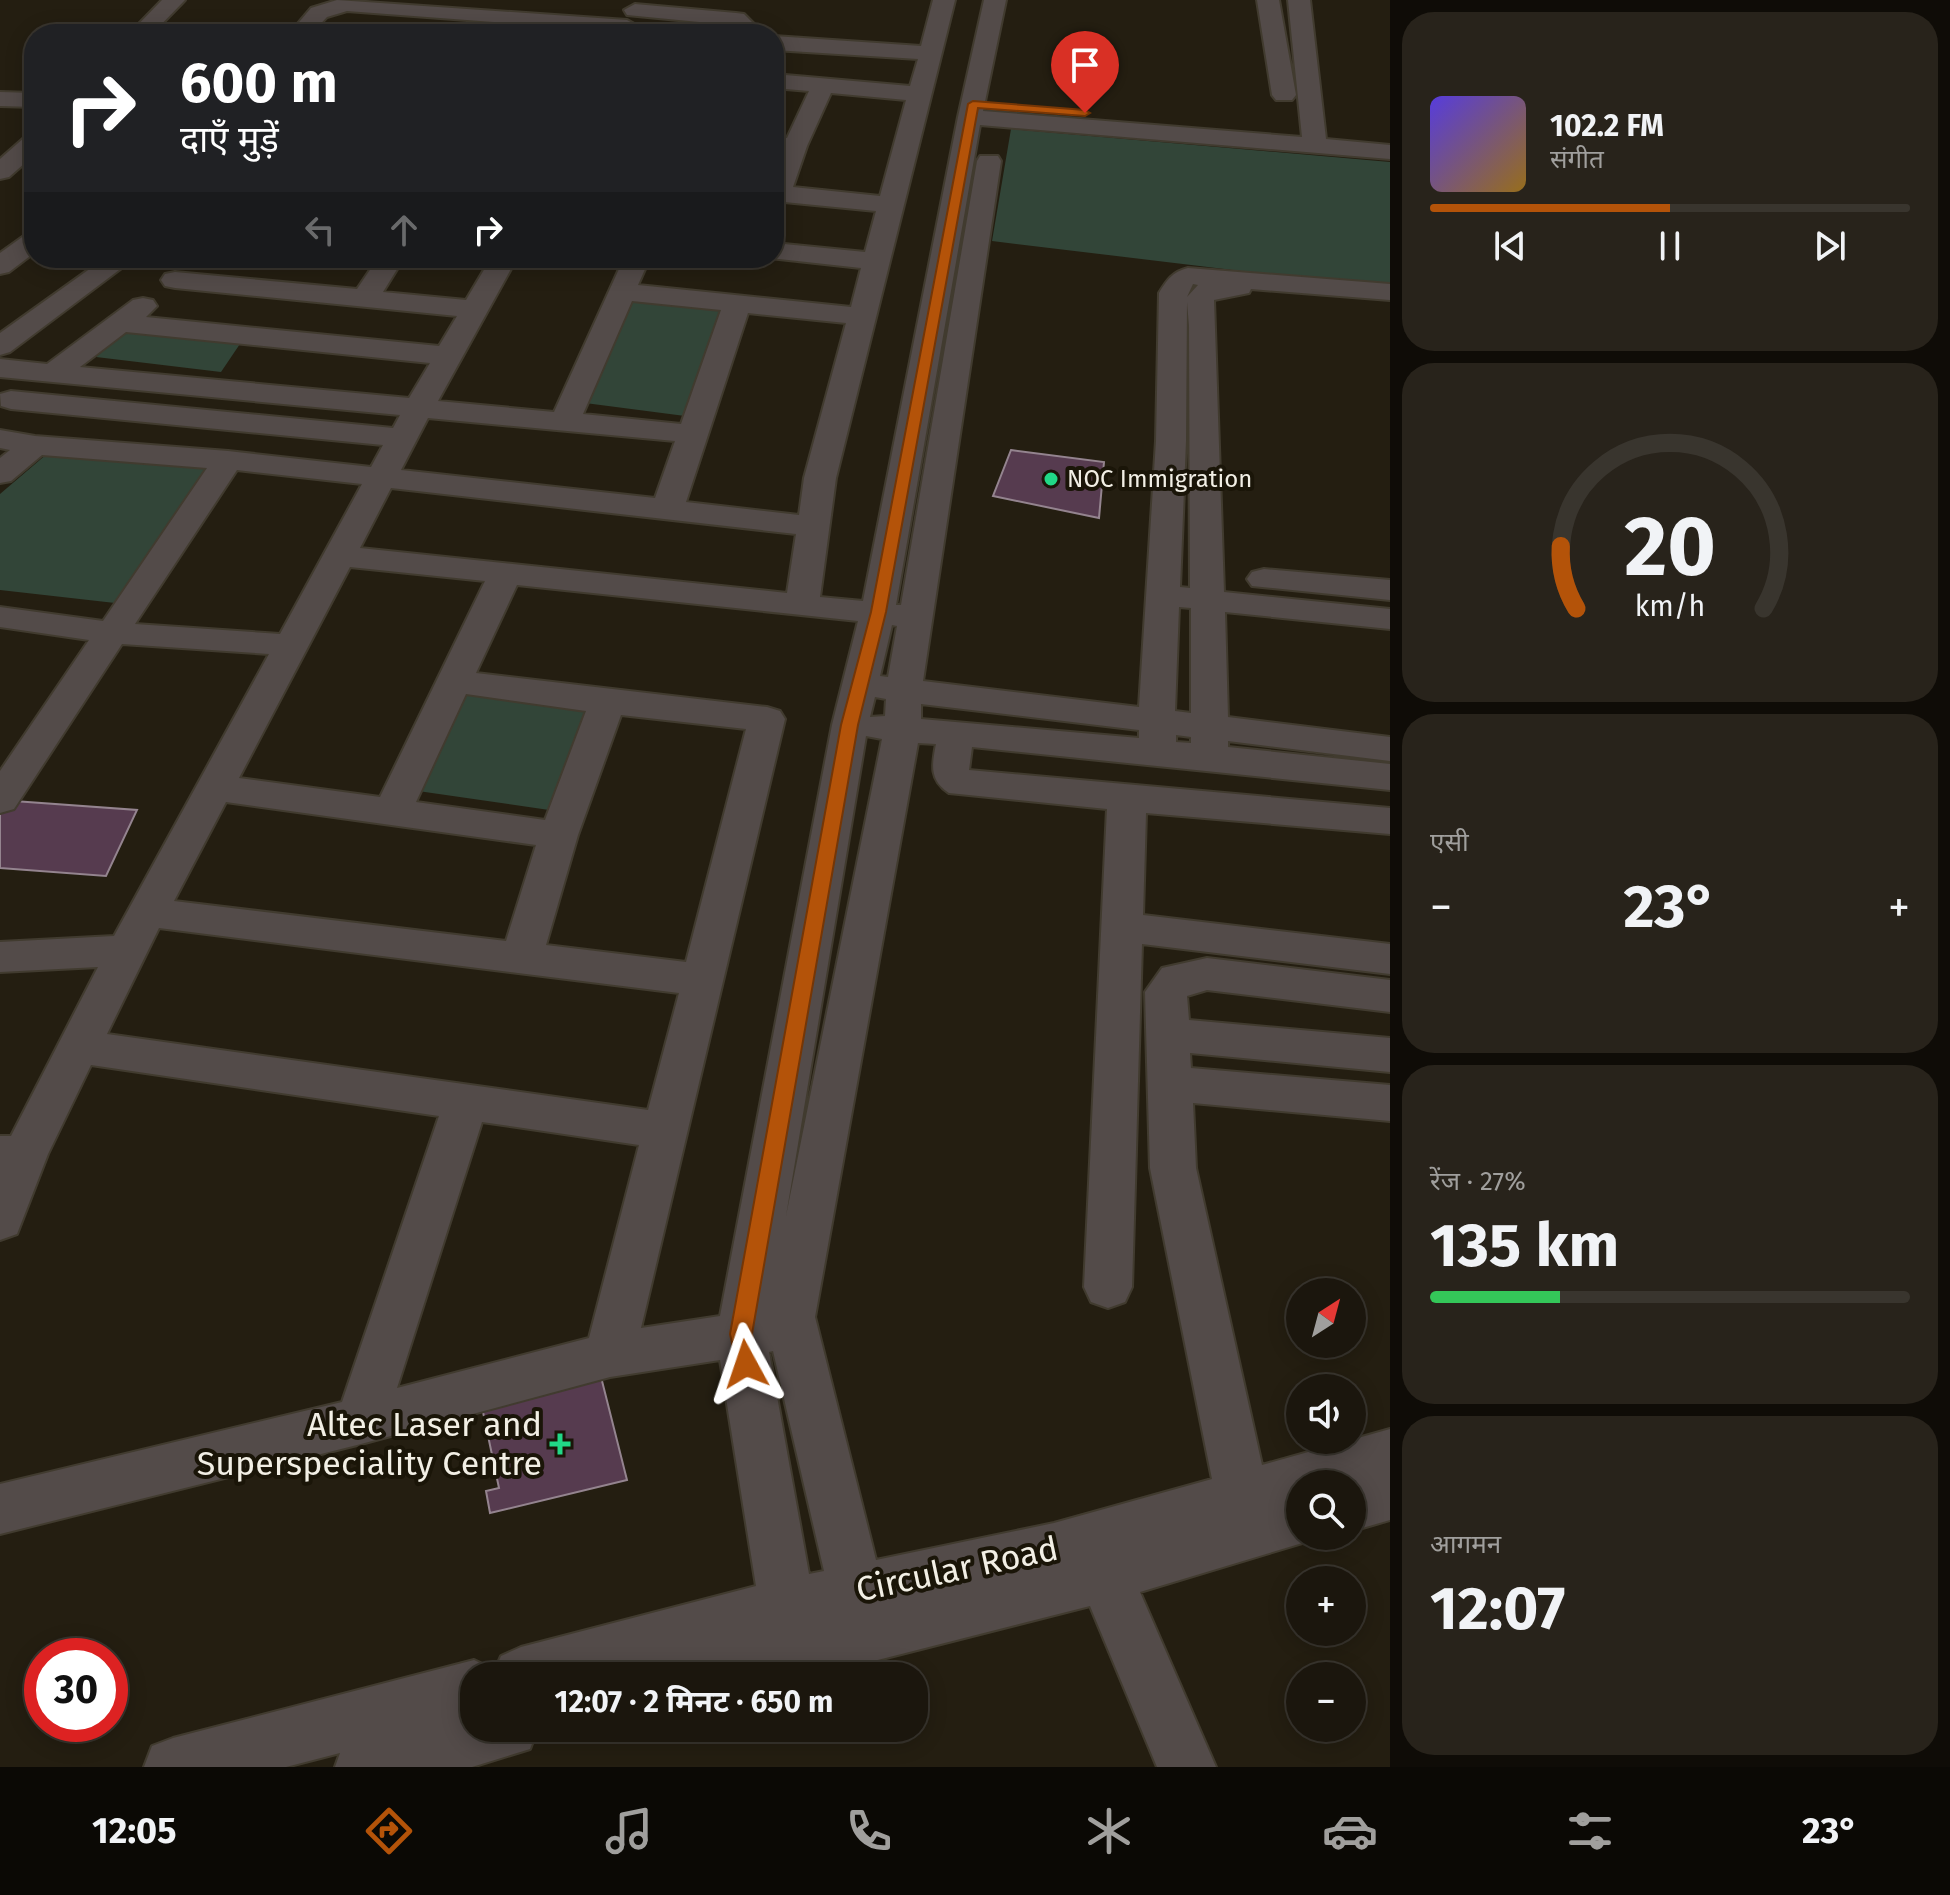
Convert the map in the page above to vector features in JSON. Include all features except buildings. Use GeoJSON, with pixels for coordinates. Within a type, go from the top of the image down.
{"type":"FeatureCollection","features":[{"type":"Feature","properties":{"kind":"street"},"geometry":{"type":"LineString","coordinates":[[150,24],[174,0]]}},
{"type":"Feature","properties":{"kind":"street"},"geometry":{"type":"LineString","coordinates":[[802,607],[820,478],[917,94],[944,0]]}},
{"type":"Feature","properties":{"kind":"street"},"geometry":{"type":"LineString","coordinates":[[861,1614],[790,1317],[902,730],[904,690],[897,615],[984,112],[995,0]]}},
{"type":"Feature","properties":{"kind":"street"},"geometry":{"type":"LineString","coordinates":[[984,112],[1018,0]]}},
{"type":"Feature","properties":{"kind":"street"},"geometry":{"type":"LineString","coordinates":[[1268,0],[1280,73],[1298,132]]}},
{"type":"Feature","properties":{"kind":"street"},"geometry":{"type":"LineString","coordinates":[[1298,132],[1307,73],[1299,0]]}},
{"type":"Feature","properties":{"kind":"street"},"geometry":{"type":"LineString","coordinates":[[306,24],[311,16],[332,6],[500,8],[631,18],[736,19],[743,24]]}},
{"type":"Feature","properties":{"kind":"street"},"geometry":{"type":"LineString","coordinates":[[784,44],[929,53]]}},
{"type":"Feature","properties":{"kind":"street"},"geometry":{"type":"LineString","coordinates":[[1280,73],[1307,73]]}},
{"type":"Feature","properties":{"kind":"street"},"geometry":{"type":"LineString","coordinates":[[784,82],[917,94]]}},
{"type":"Feature","properties":{"kind":"street"},"geometry":{"type":"LineString","coordinates":[[784,146],[823,86]]}},
{"type":"Feature","properties":{"kind":"street"},"geometry":{"type":"LineString","coordinates":[[0,99],[24,100]]}},
{"type":"Feature","properties":{"kind":"street"},"geometry":{"type":"LineString","coordinates":[[984,112],[1390,138]]}},
{"type":"Feature","properties":{"kind":"street"},"geometry":{"type":"LineString","coordinates":[[1298,132],[1390,152]]}},
{"type":"Feature","properties":{"kind":"street"},"geometry":{"type":"LineString","coordinates":[[0,172],[19,150]]}},
{"type":"Feature","properties":{"kind":"street"},"geometry":{"type":"LineString","coordinates":[[784,194],[890,205]]}},
{"type":"Feature","properties":{"kind":"street"},"geometry":{"type":"LineString","coordinates":[[784,252],[874,261]]}},
{"type":"Feature","properties":{"kind":"street"},"geometry":{"type":"LineString","coordinates":[[0,332],[89,268]]}},
{"type":"Feature","properties":{"kind":"street"},"geometry":{"type":"LineString","coordinates":[[0,346],[108,268]]}},
{"type":"Feature","properties":{"kind":"street"},"geometry":{"type":"LineString","coordinates":[[52,374],[190,268]]}},
{"type":"Feature","properties":{"kind":"street"},"geometry":{"type":"LineString","coordinates":[[366,297],[385,268]]}},
{"type":"Feature","properties":{"kind":"street"},"geometry":{"type":"LineString","coordinates":[[0,1220],[13,1155],[81,1047],[127,950],[213,787],[498,268]]}},
{"type":"Feature","properties":{"kind":"street"},"geometry":{"type":"LineString","coordinates":[[565,421],[633,268]]}},
{"type":"Feature","properties":{"kind":"street"},"geometry":{"type":"LineString","coordinates":[[175,280],[475,309]]}},
{"type":"Feature","properties":{"kind":"street"},"geometry":{"type":"LineString","coordinates":[[1184,803],[1183,742],[1164,581],[1173,293],[1180,281],[1200,295],[1390,292]]}},
{"type":"Feature","properties":{"kind":"street"},"geometry":{"type":"LineString","coordinates":[[1200,295],[1227,286],[1390,304]]}},
{"type":"Feature","properties":{"kind":"street"},"geometry":{"type":"LineString","coordinates":[[622,292],[860,316]]}},
{"type":"Feature","properties":{"kind":"street"},"geometry":{"type":"LineString","coordinates":[[1183,742],[1206,574],[1200,295]]}},
{"type":"Feature","properties":{"kind":"street"},"geometry":{"type":"LineString","coordinates":[[668,508],[737,304]]}},
{"type":"Feature","properties":{"kind":"street"},"geometry":{"type":"LineString","coordinates":[[122,323],[450,356]]}},
{"type":"Feature","properties":{"kind":"street"},"geometry":{"type":"LineString","coordinates":[[0,368],[410,424]]}},
{"type":"Feature","properties":{"kind":"street"},"geometry":{"type":"LineString","coordinates":[[11,400],[410,424],[565,421],[693,434]]}},
{"type":"Feature","properties":{"kind":"street"},"geometry":{"type":"LineString","coordinates":[[0,439],[35,445],[228,460],[815,526]]}},
{"type":"Feature","properties":{"kind":"street"},"geometry":{"type":"LineString","coordinates":[[0,474],[35,445]]}},
{"type":"Feature","properties":{"kind":"street"},"geometry":{"type":"LineString","coordinates":[[2,794],[228,460]]}},
{"type":"Feature","properties":{"kind":"street"},"geometry":{"type":"LineString","coordinates":[[340,556],[897,615]]}},
{"type":"Feature","properties":{"kind":"street"},"geometry":{"type":"LineString","coordinates":[[1206,574],[1390,619]]}},
{"type":"Feature","properties":{"kind":"street"},"geometry":{"type":"LineString","coordinates":[[1164,581],[1206,574],[1390,590]]}},
{"type":"Feature","properties":{"kind":"street"},"geometry":{"type":"LineString","coordinates":[[392,812],[505,575]]}},
{"type":"Feature","properties":{"kind":"street"},"geometry":{"type":"LineString","coordinates":[[790,1629],[741,1334],[858,685],[897,615]]}},
{"type":"Feature","properties":{"kind":"street"},"geometry":{"type":"LineString","coordinates":[[0,617],[113,633],[290,645]]}},
{"type":"Feature","properties":{"kind":"street"},"geometry":{"type":"LineString","coordinates":[[454,681],[607,702],[767,719],[610,1355]]}},
{"type":"Feature","properties":{"kind":"street"},"geometry":{"type":"LineString","coordinates":[[858,685],[904,690],[1390,777]]}},
{"type":"Feature","properties":{"kind":"street"},"geometry":{"type":"LineString","coordinates":[[521,960],[559,835],[607,702]]}},
{"type":"Feature","properties":{"kind":"street"},"geometry":{"type":"LineString","coordinates":[[850,725],[956,734],[1390,749]]}},
{"type":"Feature","properties":{"kind":"street"},"geometry":{"type":"LineString","coordinates":[[956,734],[950,770],[954,779],[962,784],[1390,821]]}},
{"type":"Feature","properties":{"kind":"street"},"geometry":{"type":"LineString","coordinates":[[213,787],[559,835]]}},
{"type":"Feature","properties":{"kind":"street"},"geometry":{"type":"LineString","coordinates":[[1108,1287],[1127,798]]}},
{"type":"Feature","properties":{"kind":"street"},"geometry":{"type":"LineString","coordinates":[[147,912],[703,980]]}},
{"type":"Feature","properties":{"kind":"street"},"geometry":{"type":"LineString","coordinates":[[1122,927],[1390,959]]}},
{"type":"Feature","properties":{"kind":"street"},"geometry":{"type":"LineString","coordinates":[[0,957],[127,950]]}},
{"type":"Feature","properties":{"kind":"street"},"geometry":{"type":"LineString","coordinates":[[1242,1495],[1173,1168],[1166,992],[1177,979],[1207,974],[1390,996]]}},
{"type":"Feature","properties":{"kind":"street"},"geometry":{"type":"LineString","coordinates":[[1166,1034],[1390,1055]]}},
{"type":"Feature","properties":{"kind":"street"},"geometry":{"type":"LineString","coordinates":[[81,1047],[666,1131]]}},
{"type":"Feature","properties":{"kind":"street"},"geometry":{"type":"LineString","coordinates":[[1169,1083],[1390,1103]]}},
{"type":"Feature","properties":{"kind":"street"},"geometry":{"type":"LineString","coordinates":[[361,1421],[466,1101]]}},
{"type":"Feature","properties":{"kind":"street"},"geometry":{"type":"LineString","coordinates":[[0,1509],[361,1421],[610,1355],[792,1328]]}},
{"type":"Feature","properties":{"kind":"street","name":"Circular Road"},"geometry":{"type":"LineString","coordinates":[[861,1614],[1054,1549],[1390,1453]]}},
{"type":"Feature","properties":{"kind":"street"},"geometry":{"type":"LineString","coordinates":[[1366,1502],[1390,1495]]}},
{"type":"Feature","properties":{"kind":"street","name":"Circular Road"},"geometry":{"type":"LineString","coordinates":[[601,1662],[861,1614],[1105,1576],[1286,1524]]}},
{"type":"Feature","properties":{"kind":"street"},"geometry":{"type":"LineString","coordinates":[[1105,1576],[1187,1767]]}},
{"type":"Feature","properties":{"kind":"street","name":"Circular Road"},"geometry":{"type":"LineString","coordinates":[[728,1662],[790,1629]]}},
{"type":"Feature","properties":{"kind":"street"},"geometry":{"type":"LineString","coordinates":[[173,1767],[460,1693]]}},
{"type":"Feature","properties":{"kind":"street"},"geometry":{"type":"LineString","coordinates":[[364,1767],[460,1741]]}},
{"type":"Feature","properties":{"kind":"green space"},"geometry":{"type":"Polygon","coordinates":[[[1011,129],[1390,162],[1390,289],[992,241],[1011,129]]]}},
{"type":"Feature","properties":{"kind":"green space"},"geometry":{"type":"Polygon","coordinates":[[[635,294],[725,305],[685,416],[585,403],[635,294]]]}},
{"type":"Feature","properties":{"kind":"green space"},"geometry":{"type":"Polygon","coordinates":[[[134,325],[244,338],[221,372],[96,357],[134,325]]]}},
{"type":"Feature","properties":{"kind":"green space"},"geometry":{"type":"Polygon","coordinates":[[[55,447],[215,462],[115,603],[0,590],[0,494],[55,447]]]}},
{"type":"Feature","properties":{"kind":"green space"},"geometry":{"type":"Polygon","coordinates":[[[466,685],[598,702],[556,811],[418,791],[466,685]]]}},
{"type":"Feature","properties":{"kind":"place","name":"NOC Immigration"},"geometry":{"type":"Point","coordinates":[1051,479]}},
{"type":"Feature","properties":{"kind":"place","name":"Altec Laser and Superspeciality Centre"},"geometry":{"type":"Point","coordinates":[560,1444]}},
{"type":"Feature","properties":{"kind":"route"},"geometry":{"type":"LineString","coordinates":[[746,1364],[741,1334],[850,725],[878,612],[973,104],[1085,113]]}}]}
